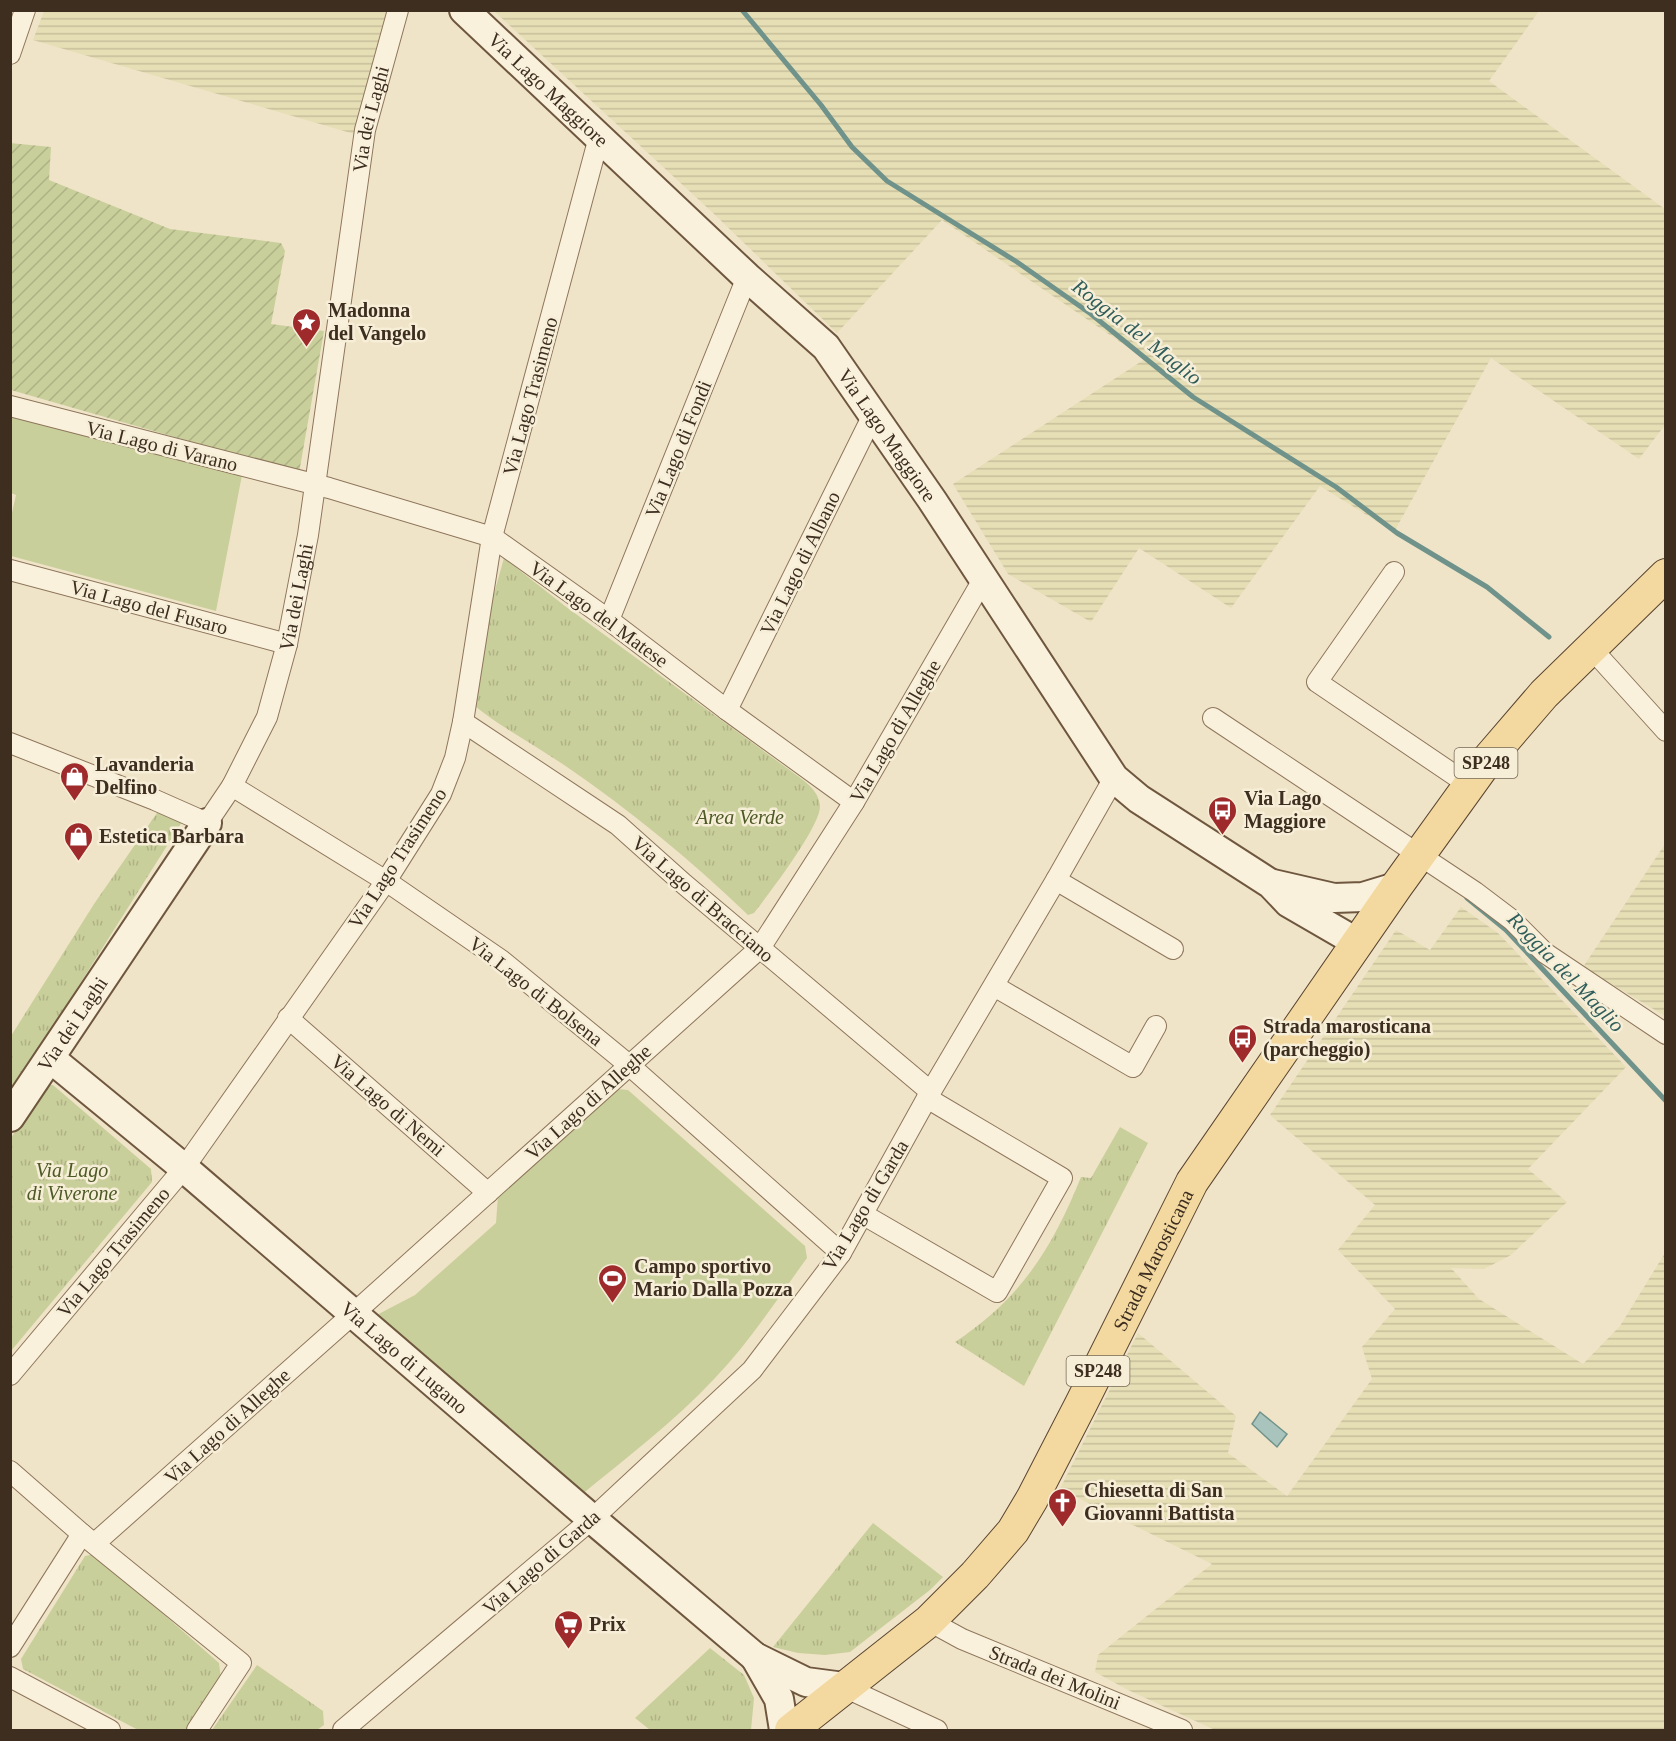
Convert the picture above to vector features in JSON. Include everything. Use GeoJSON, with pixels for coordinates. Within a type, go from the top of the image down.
{"type":"FeatureCollection","features":[{"type":"Feature","properties":{"kind":"main road","name":"Strada Marosticana"},"geometry":{"type":"LineString","coordinates":[[791,1731],[929,1621],[975,1575],[1013,1531],[1081,1404],[1192,1182],[1468,785],[1544,694],[1665,574]]}},
{"type":"Feature","properties":{"kind":"street"},"geometry":{"type":"LineString","coordinates":[[11,52],[25,10]]}},
{"type":"Feature","properties":{"kind":"street","name":"Via dei Laghi"},"geometry":{"type":"LineString","coordinates":[[10,1117],[232,786],[267,717],[287,644],[308,535],[364,130],[398,10]]}},
{"type":"Feature","properties":{"kind":"street","name":"Via Lago Maggiore"},"geometry":{"type":"LineString","coordinates":[[465,10],[747,277],[826,347],[932,500],[1114,778],[1139,799],[1271,884],[1289,903],[1358,943]]}},
{"type":"Feature","properties":{"kind":"street","name":"Via Lago Trasimeno"},"geometry":{"type":"LineString","coordinates":[[10,1375],[184,1168],[386,881],[441,794],[455,758],[463,722],[492,537],[599,137]]}},
{"type":"Feature","properties":{"kind":"street","name":"Via Lago di Fondi"},"geometry":{"type":"LineString","coordinates":[[609,620],[747,277]]}},
{"type":"Feature","properties":{"kind":"street","name":"Via Lago di Varano"},"geometry":{"type":"LineString","coordinates":[[10,406],[314,484]]}},
{"type":"Feature","properties":{"kind":"street","name":"Via Lago di Albano"},"geometry":{"type":"LineString","coordinates":[[727,710],[873,415]]}},
{"type":"Feature","properties":{"kind":"street","name":"Via Lago del Matese"},"geometry":{"type":"LineString","coordinates":[[314,484],[492,537],[609,620],[727,710],[854,802]]}},
{"type":"Feature","properties":{"kind":"street","name":"Via Lago del Fusaro"},"geometry":{"type":"LineString","coordinates":[[10,570],[287,644]]}},
{"type":"Feature","properties":{"kind":"street"},"geometry":{"type":"LineString","coordinates":[[1395,572],[1317,682],[1468,785]]}},
{"type":"Feature","properties":{"kind":"street","name":"Via Lago di Alleghe"},"geometry":{"type":"LineString","coordinates":[[10,1647],[88,1538],[353,1314],[760,948],[854,802],[984,579]]}},
{"type":"Feature","properties":{"kind":"street"},"geometry":{"type":"LineString","coordinates":[[1591,648],[1665,731]]}},
{"type":"Feature","properties":{"kind":"street"},"geometry":{"type":"LineString","coordinates":[[1213,718],[1420,854],[1512,920],[1545,953],[1665,1034]]}},
{"type":"Feature","properties":{"kind":"street","name":"Via Lago di Bracciano"},"geometry":{"type":"LineString","coordinates":[[463,722],[618,825],[929,1095],[1062,1178],[997,1292],[864,1215]]}},
{"type":"Feature","properties":{"kind":"street"},"geometry":{"type":"LineString","coordinates":[[10,743],[207,823]]}},
{"type":"Feature","properties":{"kind":"street","name":"Via Lago di Garda"},"geometry":{"type":"LineString","coordinates":[[343,1731],[592,1520],[752,1370],[841,1253],[929,1095],[1114,778]]}},
{"type":"Feature","properties":{"kind":"street","name":"Via Lago di Bolsena"},"geometry":{"type":"LineString","coordinates":[[232,786],[386,881],[501,960],[629,1065],[841,1253]]}},
{"type":"Feature","properties":{"kind":"street"},"geometry":{"type":"LineString","coordinates":[[1056,880],[1173,949]]}},
{"type":"Feature","properties":{"kind":"street","name":"Via Lago Maggiore"},"geometry":{"type":"LineString","coordinates":[[1271,884],[1335,898],[1363,897],[1396,887]]}},
{"type":"Feature","properties":{"kind":"street"},"geometry":{"type":"LineString","coordinates":[[993,986],[1133,1067],[1156,1026]]}},
{"type":"Feature","properties":{"kind":"street","name":"Via Lago di Nemi"},"geometry":{"type":"LineString","coordinates":[[288,1018],[488,1193]]}},
{"type":"Feature","properties":{"kind":"street","name":"Via Lago di Lugano"},"geometry":{"type":"LineString","coordinates":[[50,1058],[184,1168],[592,1520],[755,1657],[806,1682],[844,1687]]}},
{"type":"Feature","properties":{"kind":"street"},"geometry":{"type":"LineString","coordinates":[[10,1471],[241,1663],[197,1731]]}},
{"type":"Feature","properties":{"kind":"street","name":"Strada dei Molini"},"geometry":{"type":"LineString","coordinates":[[929,1621],[962,1639],[1182,1731]]}},
{"type":"Feature","properties":{"kind":"street","name":"Via Lago di Lugano"},"geometry":{"type":"LineString","coordinates":[[755,1657],[779,1699],[784,1731]]}},
{"type":"Feature","properties":{"kind":"street"},"geometry":{"type":"LineString","coordinates":[[10,1677],[110,1731]]}},
{"type":"Feature","properties":{"kind":"street"},"geometry":{"type":"LineString","coordinates":[[844,1687],[937,1731]]}},
{"type":"Feature","properties":{"kind":"shaded area"},"geometry":{"type":"Polygon","coordinates":[[[44,11],[391,11],[361,136],[33,40],[44,11]]]}},
{"type":"Feature","properties":{"kind":"shaded area"},"geometry":{"type":"Polygon","coordinates":[[[494,11],[1539,11],[1489,81],[1665,209],[1665,425],[1639,459],[1491,358],[1394,532],[1320,486],[1231,608],[1139,548],[1091,622],[1008,574],[953,484],[1145,359],[942,220],[837,333],[712,212],[494,11]]]}},
{"type":"Feature","properties":{"kind":"shaded area"},"geometry":{"type":"Polygon","coordinates":[[[1665,844],[1666,1016],[1583,967],[1665,844]]]}},
{"type":"Feature","properties":{"kind":"shaded area"},"geometry":{"type":"Polygon","coordinates":[[[1461,907],[1498,933],[1626,1067],[1528,1169],[1567,1202],[1511,1255],[1484,1269],[1451,1268],[1479,1299],[1583,1364],[1620,1326],[1665,1253],[1665,1730],[1215,1730],[1128,1690],[1095,1672],[1098,1655],[1212,1564],[1060,1489],[1138,1333],[1236,1416],[1228,1453],[1287,1496],[1372,1379],[1362,1347],[1395,1309],[1338,1250],[1375,1205],[1270,1115],[1396,930],[1430,950],[1461,907]]]}},
{"type":"Feature","properties":{"kind":"green space"},"geometry":{"type":"Polygon","coordinates":[[[10,143],[51,147],[49,180],[170,229],[281,243],[285,251],[271,324],[324,331],[299,473],[11,390],[10,143]]]}},
{"type":"Feature","properties":{"kind":"green space"},"geometry":{"type":"Polygon","coordinates":[[[10,415],[242,475],[216,611],[11,556],[11,517],[16,495],[11,493],[10,415]]]}},
{"type":"Feature","properties":{"kind":"green space","name":"Area Verde"},"geometry":{"type":"Polygon","coordinates":[[[504,558],[565,606],[815,791],[820,806],[812,829],[793,860],[754,913],[748,915],[683,856],[614,801],[471,703],[475,661],[504,558]]]}},
{"type":"Feature","properties":{"kind":"green space"},"geometry":{"type":"Polygon","coordinates":[[[159,810],[182,822],[11,1090],[11,1036],[94,904],[159,810]]]}},
{"type":"Feature","properties":{"kind":"green space","name":"Via Lago di Viverone"},"geometry":{"type":"Polygon","coordinates":[[[45,1085],[53,1085],[151,1169],[152,1182],[11,1351],[11,1138],[45,1085]]]}},
{"type":"Feature","properties":{"kind":"green space"},"geometry":{"type":"Polygon","coordinates":[[[618,1089],[628,1090],[805,1246],[807,1258],[752,1335],[715,1378],[666,1425],[580,1496],[371,1318],[415,1295],[496,1223],[498,1195],[618,1089]]]}},
{"type":"Feature","properties":{"kind":"green space"},"geometry":{"type":"Polygon","coordinates":[[[1120,1127],[1148,1143],[1024,1386],[955,1342],[998,1308],[1032,1270],[1058,1227],[1081,1177],[1091,1178],[1120,1127]]]}},
{"type":"Feature","properties":{"kind":"green space"},"geometry":{"type":"Polygon","coordinates":[[[873,1523],[943,1577],[930,1590],[850,1652],[825,1655],[798,1653],[773,1647],[873,1523]]]}},
{"type":"Feature","properties":{"kind":"green space"},"geometry":{"type":"Polygon","coordinates":[[[95,1554],[219,1663],[221,1679],[188,1730],[138,1730],[23,1669],[21,1659],[85,1556],[95,1554]]]}},
{"type":"Feature","properties":{"kind":"green space"},"geometry":{"type":"Polygon","coordinates":[[[710,1648],[744,1675],[754,1698],[751,1730],[650,1730],[635,1718],[710,1648]]]}},
{"type":"Feature","properties":{"kind":"green space"},"geometry":{"type":"Polygon","coordinates":[[[257,1665],[323,1711],[324,1725],[317,1730],[212,1730],[257,1665]]]}},
{"type":"Feature","properties":{"kind":"water"},"geometry":{"type":"Polygon","coordinates":[[[1260,1412],[1287,1434],[1277,1447],[1252,1424],[1260,1412]]]}},
{"type":"Feature","properties":{"kind":"waterway","name":"Roggia del Maglio"},"geometry":{"type":"LineString","coordinates":[[742,10],[821,105],[852,147],[887,181],[1017,262],[1091,314],[1193,397],[1336,487],[1397,533],[1487,587],[1549,637]]}},
{"type":"Feature","properties":{"kind":"waterway","name":"Roggia del Maglio"},"geometry":{"type":"LineString","coordinates":[[1467,898],[1506,930],[1666,1101]]}},
{"type":"Feature","properties":{"kind":"place","name":"Madonna del Vangelo"},"geometry":{"type":"Point","coordinates":[307,348]}},
{"type":"Feature","properties":{"kind":"place","name":"Lavanderia Delfino"},"geometry":{"type":"Point","coordinates":[74,802]}},
{"type":"Feature","properties":{"kind":"place","name":"Via Lago Maggiore"},"geometry":{"type":"Point","coordinates":[1223,836]}},
{"type":"Feature","properties":{"kind":"place","name":"Estetica Barbara"},"geometry":{"type":"Point","coordinates":[78,862]}},
{"type":"Feature","properties":{"kind":"place","name":"Strada marosticana (parcheggio)"},"geometry":{"type":"Point","coordinates":[1242,1064]}},
{"type":"Feature","properties":{"kind":"place","name":"Campo sportivo Mario Dalla Pozza"},"geometry":{"type":"Point","coordinates":[613,1304]}},
{"type":"Feature","properties":{"kind":"place","name":"Chiesetta di San Giovanni Battista"},"geometry":{"type":"Point","coordinates":[1063,1528]}},
{"type":"Feature","properties":{"kind":"place","name":"Prix"},"geometry":{"type":"Point","coordinates":[568,1650]}}]}
